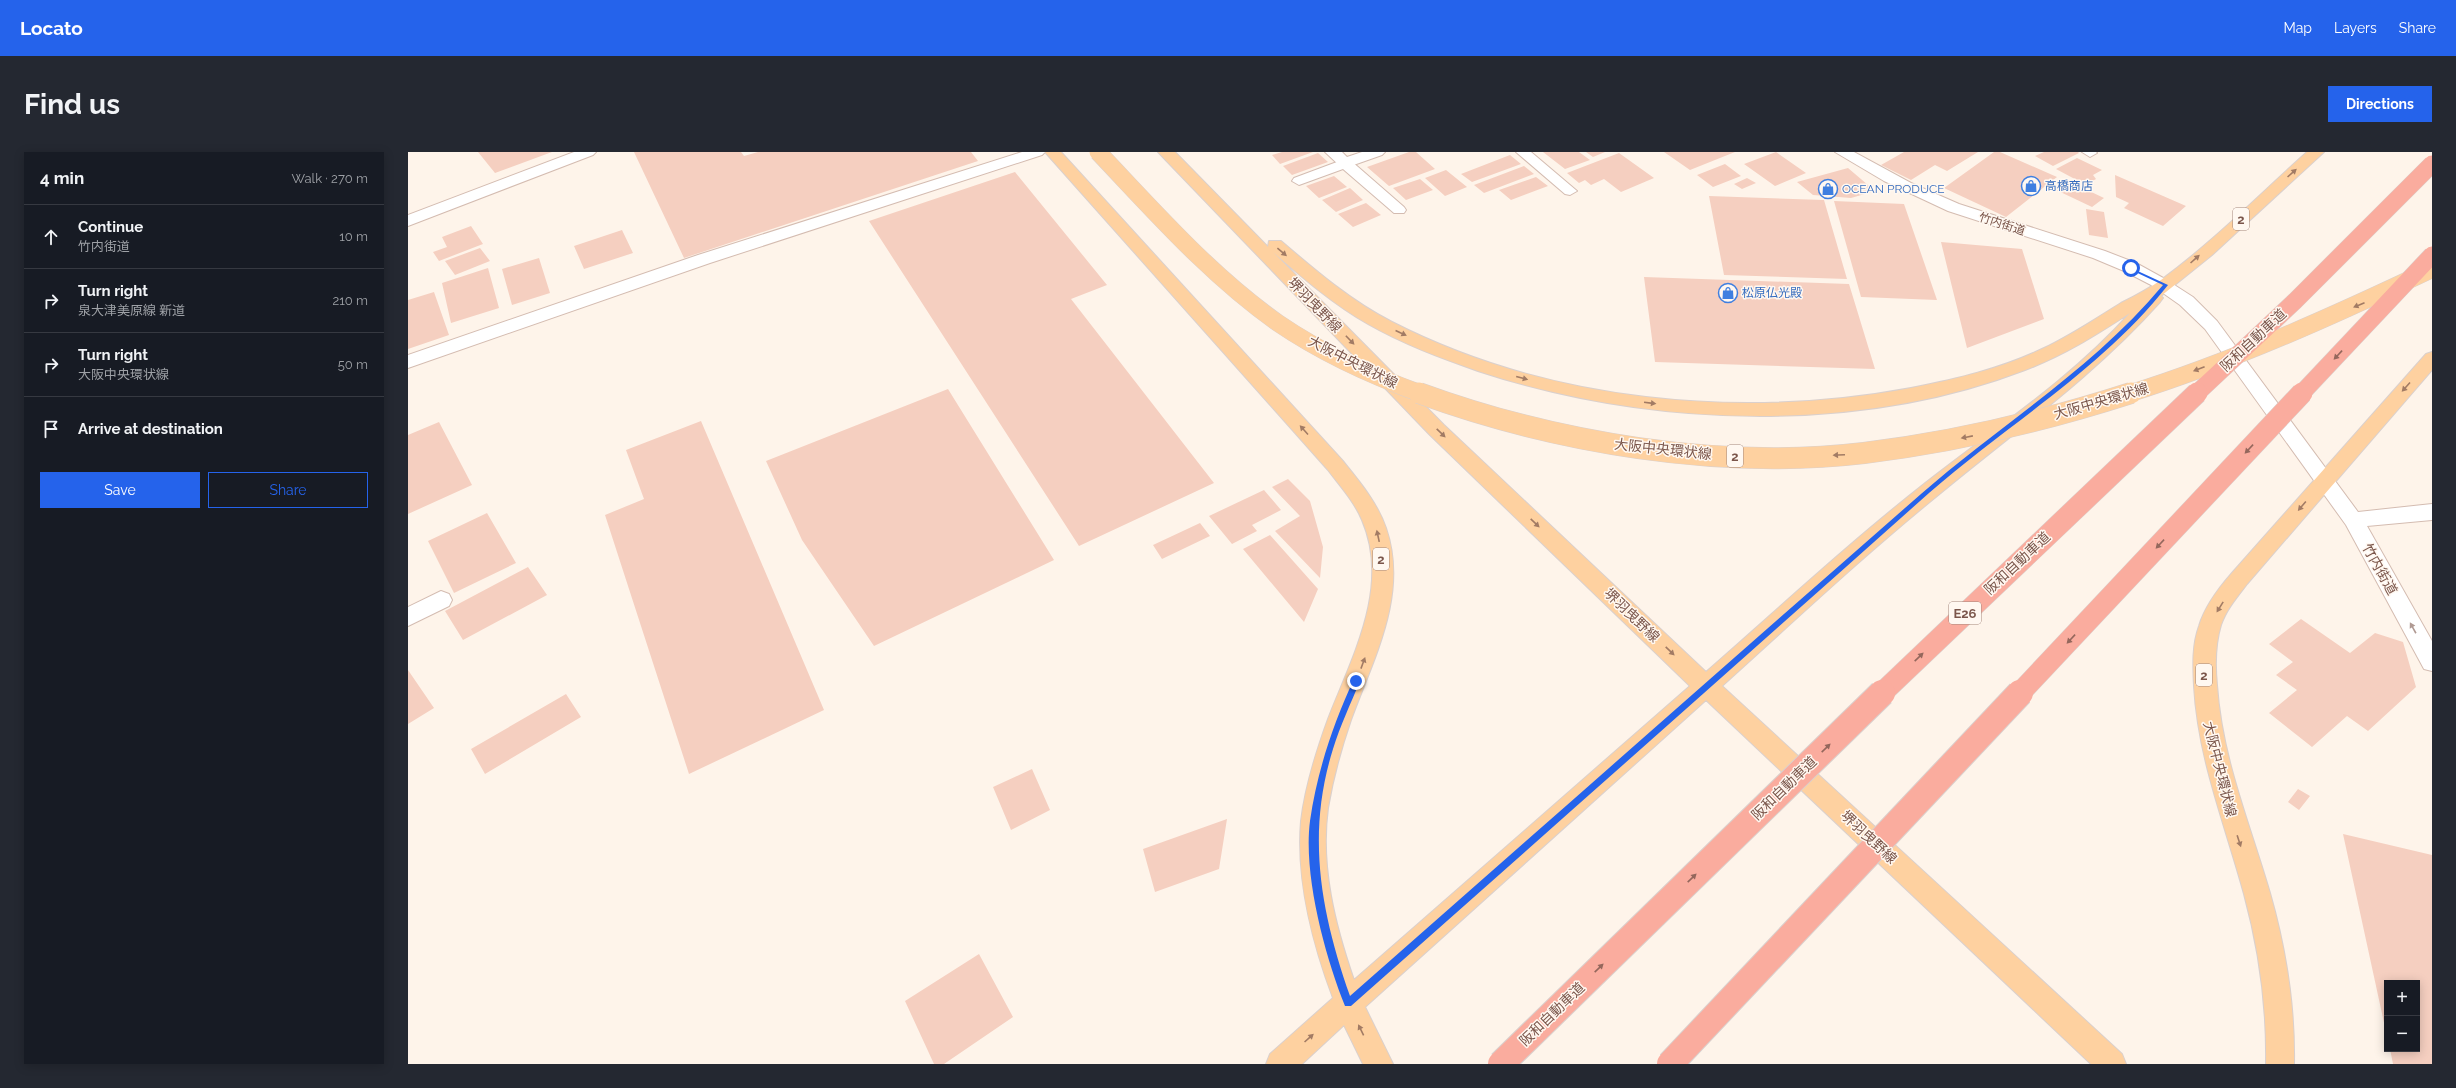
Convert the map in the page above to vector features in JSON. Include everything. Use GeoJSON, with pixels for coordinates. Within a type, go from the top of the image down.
{"type":"FeatureCollection","features":[{"type":"Feature","properties":{"kind":"highway","name":"阪和自動車道"},"geometry":{"type":"LineString","coordinates":[[1501,1064],[1930,646],[2295,300],[2432,164]]}},
{"type":"Feature","properties":{"kind":"highway"},"geometry":{"type":"LineString","coordinates":[[1670,1064],[2432,255]]}},
{"type":"Feature","properties":{"kind":"main road","name":"2"},"geometry":{"type":"LineString","coordinates":[[1052,152],[1336,465],[1367,508],[1376,530],[1382,555],[1379,610],[1371,641],[1329,749],[1314,822],[1314,860],[1320,903],[1330,952],[1348,1003],[1379,1064]]}},
{"type":"Feature","properties":{"kind":"main road","name":"大阪中央環状線"},"geometry":{"type":"LineString","coordinates":[[1098,152],[1157,215],[1229,283],[1280,323],[1343,360],[1403,387],[1511,422],[1589,440],[1680,452],[1761,456],[1818,456],[1870,452],[1975,435],[2084,407],[2177,378],[2369,300],[2432,270]]}},
{"type":"Feature","properties":{"kind":"main road","name":"2"},"geometry":{"type":"LineString","coordinates":[[1168,152],[1318,282],[1386,326],[1459,359],[1544,384],[1634,401],[1676,406],[1761,410],[1876,403],[1916,395],[1995,374],[2061,347],[2166,285],[2316,152]]}},
{"type":"Feature","properties":{"kind":"main road","name":"堺羽曳野線"},"geometry":{"type":"LineString","coordinates":[[1168,152],[1437,430],[1706,686],[2112,1064]]}},
{"type":"Feature","properties":{"kind":"main road"},"geometry":{"type":"LineString","coordinates":[[1280,1064],[1934,486],[2063,386],[2137,319],[2166,285]]}},
{"type":"Feature","properties":{"kind":"main road","name":"大阪中央環状線"},"geometry":{"type":"LineString","coordinates":[[2280,1064],[2281,1039],[2276,984],[2256,893],[2212,751],[2207,718],[2204,655],[2213,618],[2222,603],[2323,480],[2432,358]]}},
{"type":"Feature","properties":{"kind":"street"},"geometry":{"type":"LineString","coordinates":[[408,221],[588,152]]}},
{"type":"Feature","properties":{"kind":"street"},"geometry":{"type":"LineString","coordinates":[[408,362],[704,259],[1037,152]]}},
{"type":"Feature","properties":{"kind":"street"},"geometry":{"type":"LineString","coordinates":[[1333,152],[1345,163],[1377,152]]}},
{"type":"Feature","properties":{"kind":"street"},"geometry":{"type":"LineString","coordinates":[[1849,156],[1870,152]]}},
{"type":"Feature","properties":{"kind":"street","name":"竹内街道"},"geometry":{"type":"LineString","coordinates":[[1849,156],[1921,194],[1971,214],[2116,261],[2166,285],[2195,306],[2211,325],[2353,520],[2432,662]]}},
{"type":"Feature","properties":{"kind":"street"},"geometry":{"type":"LineString","coordinates":[[2353,520],[2432,512]]}},
{"type":"Feature","properties":{"kind":"street"},"geometry":{"type":"LineString","coordinates":[[408,617],[441,600]]}},
{"type":"Feature","properties":{"kind":"lane"},"geometry":{"type":"LineString","coordinates":[[1523,152],[1570,191]]}},
{"type":"Feature","properties":{"kind":"lane"},"geometry":{"type":"LineString","coordinates":[[1299,180],[1345,163],[1399,210]]}},
{"type":"Feature","properties":{"kind":"building"},"geometry":{"type":"Polygon","coordinates":[[[478,152],[552,152],[495,173],[478,152]]]}},
{"type":"Feature","properties":{"kind":"building"},"geometry":{"type":"Polygon","coordinates":[[[634,152],[741,152],[744,156],[758,152],[971,152],[978,161],[684,258],[634,152]]]}},
{"type":"Feature","properties":{"kind":"building"},"geometry":{"type":"Polygon","coordinates":[[[1282,152],[1313,152],[1280,164],[1272,155],[1282,152]]]}},
{"type":"Feature","properties":{"kind":"building"},"geometry":{"type":"Polygon","coordinates":[[[1409,152],[1416,152],[1435,169],[1389,186],[1367,167],[1409,152]]]}},
{"type":"Feature","properties":{"kind":"building"},"geometry":{"type":"Polygon","coordinates":[[[1543,152],[1579,152],[1590,160],[1565,169],[1543,152]]]}},
{"type":"Feature","properties":{"kind":"building"},"geometry":{"type":"Polygon","coordinates":[[[1586,152],[1605,152],[1593,157],[1586,152]]]}},
{"type":"Feature","properties":{"kind":"building"},"geometry":{"type":"Polygon","coordinates":[[[1664,152],[1735,152],[1690,170],[1664,152]]]}},
{"type":"Feature","properties":{"kind":"building"},"geometry":{"type":"Polygon","coordinates":[[[1776,152],[1806,173],[1775,186],[1744,164],[1776,152]]]}},
{"type":"Feature","properties":{"kind":"building"},"geometry":{"type":"Polygon","coordinates":[[[1904,152],[1978,152],[1947,171],[1935,165],[1911,180],[1881,165],[1904,152]]]}},
{"type":"Feature","properties":{"kind":"building"},"geometry":{"type":"Polygon","coordinates":[[[1994,152],[2000,152],[2057,177],[2006,217],[1944,188],[1994,152]]]}},
{"type":"Feature","properties":{"kind":"building"},"geometry":{"type":"Polygon","coordinates":[[[2044,152],[2079,153],[2053,166],[2035,156],[2044,152]]]}},
{"type":"Feature","properties":{"kind":"building"},"geometry":{"type":"Polygon","coordinates":[[[1318,153],[1328,162],[1292,175],[1283,166],[1318,153]]]}},
{"type":"Feature","properties":{"kind":"building"},"geometry":{"type":"Polygon","coordinates":[[[1619,153],[1654,178],[1621,192],[1604,179],[1591,185],[1585,180],[1579,183],[1567,173],[1619,153]]]}},
{"type":"Feature","properties":{"kind":"building"},"geometry":{"type":"Polygon","coordinates":[[[1510,155],[1521,164],[1472,182],[1461,174],[1510,155]]]}},
{"type":"Feature","properties":{"kind":"building"},"geometry":{"type":"Polygon","coordinates":[[[2077,158],[2102,170],[2093,175],[2096,179],[2086,185],[2056,169],[2077,158]]]}},
{"type":"Feature","properties":{"kind":"building"},"geometry":{"type":"Polygon","coordinates":[[[1725,164],[1741,176],[1713,187],[1697,175],[1725,164]]]}},
{"type":"Feature","properties":{"kind":"building"},"geometry":{"type":"Polygon","coordinates":[[[1524,166],[1534,174],[1484,193],[1474,185],[1524,166]]]}},
{"type":"Feature","properties":{"kind":"building"},"geometry":{"type":"Polygon","coordinates":[[[1848,168],[1875,191],[1851,198],[1813,195],[1797,182],[1848,168]]]}},
{"type":"Feature","properties":{"kind":"building"},"geometry":{"type":"Polygon","coordinates":[[[1446,170],[1467,187],[1445,196],[1425,178],[1446,170]]]}},
{"type":"Feature","properties":{"kind":"building"},"geometry":{"type":"Polygon","coordinates":[[[1015,172],[1107,285],[1071,299],[1214,483],[1079,546],[869,221],[1015,172]]]}},
{"type":"Feature","properties":{"kind":"building"},"geometry":{"type":"Polygon","coordinates":[[[2115,175],[2186,206],[2163,226],[2124,208],[2129,203],[2116,197],[2115,175]]]}},
{"type":"Feature","properties":{"kind":"building"},"geometry":{"type":"Polygon","coordinates":[[[1334,176],[1347,187],[1319,198],[1306,186],[1334,176]]]}},
{"type":"Feature","properties":{"kind":"building"},"geometry":{"type":"Polygon","coordinates":[[[1536,177],[1548,186],[1511,200],[1499,190],[1536,177]]]}},
{"type":"Feature","properties":{"kind":"building"},"geometry":{"type":"Polygon","coordinates":[[[1747,178],[1756,183],[1742,189],[1734,184],[1747,178]]]}},
{"type":"Feature","properties":{"kind":"building"},"geometry":{"type":"Polygon","coordinates":[[[1420,179],[1433,190],[1406,200],[1393,188],[1420,179]]]}},
{"type":"Feature","properties":{"kind":"building"},"geometry":{"type":"Polygon","coordinates":[[[2066,180],[2104,198],[2092,207],[2054,189],[2066,180]]]}},
{"type":"Feature","properties":{"kind":"building"},"geometry":{"type":"Polygon","coordinates":[[[1350,188],[1363,200],[1336,212],[1322,200],[1350,188]]]}},
{"type":"Feature","properties":{"kind":"building"},"geometry":{"type":"Polygon","coordinates":[[[1709,196],[1824,200],[1847,279],[1724,275],[1709,196]]]}},
{"type":"Feature","properties":{"kind":"building"},"geometry":{"type":"Polygon","coordinates":[[[1834,201],[1904,204],[1937,300],[1861,297],[1834,201]]]}},
{"type":"Feature","properties":{"kind":"building"},"geometry":{"type":"Polygon","coordinates":[[[1366,203],[1381,215],[1353,227],[1338,214],[1366,203]]]}},
{"type":"Feature","properties":{"kind":"building"},"geometry":{"type":"Polygon","coordinates":[[[2086,209],[2104,212],[2108,238],[2089,235],[2086,209]]]}},
{"type":"Feature","properties":{"kind":"building"},"geometry":{"type":"Polygon","coordinates":[[[471,226],[483,244],[439,261],[433,252],[447,247],[442,237],[471,226]]]}},
{"type":"Feature","properties":{"kind":"building"},"geometry":{"type":"Polygon","coordinates":[[[622,230],[633,253],[584,269],[574,246],[622,230]]]}},
{"type":"Feature","properties":{"kind":"building"},"geometry":{"type":"Polygon","coordinates":[[[1941,242],[2022,249],[2044,319],[1967,348],[1941,242]]]}},
{"type":"Feature","properties":{"kind":"building"},"geometry":{"type":"Polygon","coordinates":[[[480,248],[490,261],[455,275],[445,261],[480,248]]]}},
{"type":"Feature","properties":{"kind":"building"},"geometry":{"type":"Polygon","coordinates":[[[539,258],[550,293],[512,305],[502,269],[539,258]]]}},
{"type":"Feature","properties":{"kind":"building"},"geometry":{"type":"Polygon","coordinates":[[[488,268],[499,308],[451,323],[442,283],[488,268]]]}},
{"type":"Feature","properties":{"kind":"building"},"geometry":{"type":"Polygon","coordinates":[[[1644,277],[1849,284],[1875,369],[1655,362],[1644,277]]]}},
{"type":"Feature","properties":{"kind":"building"},"geometry":{"type":"Polygon","coordinates":[[[434,292],[449,335],[408,349],[408,300],[434,292]]]}},
{"type":"Feature","properties":{"kind":"building"},"geometry":{"type":"Polygon","coordinates":[[[948,389],[1054,560],[874,646],[802,540],[766,461],[948,389]]]}},
{"type":"Feature","properties":{"kind":"building"},"geometry":{"type":"Polygon","coordinates":[[[701,421],[824,710],[689,774],[605,515],[644,499],[626,450],[701,421]]]}},
{"type":"Feature","properties":{"kind":"building"},"geometry":{"type":"Polygon","coordinates":[[[439,422],[472,485],[408,514],[408,435],[439,422]]]}},
{"type":"Feature","properties":{"kind":"building"},"geometry":{"type":"Polygon","coordinates":[[[1288,479],[1310,501],[1323,547],[1320,578],[1275,531],[1300,516],[1272,487],[1288,479]]]}},
{"type":"Feature","properties":{"kind":"building"},"geometry":{"type":"Polygon","coordinates":[[[1264,490],[1281,510],[1252,525],[1257,531],[1232,544],[1209,516],[1264,490]]]}},
{"type":"Feature","properties":{"kind":"building"},"geometry":{"type":"Polygon","coordinates":[[[487,513],[516,563],[454,593],[428,541],[487,513]]]}},
{"type":"Feature","properties":{"kind":"building"},"geometry":{"type":"Polygon","coordinates":[[[1200,523],[1210,536],[1162,559],[1153,545],[1200,523]]]}},
{"type":"Feature","properties":{"kind":"building"},"geometry":{"type":"Polygon","coordinates":[[[1270,535],[1318,589],[1304,622],[1243,549],[1270,535]]]}},
{"type":"Feature","properties":{"kind":"building"},"geometry":{"type":"Polygon","coordinates":[[[528,567],[547,595],[463,640],[445,611],[528,567]]]}},
{"type":"Feature","properties":{"kind":"building"},"geometry":{"type":"Polygon","coordinates":[[[2301,619],[2350,653],[2375,633],[2403,642],[2416,687],[2368,731],[2347,716],[2312,747],[2269,713],[2297,690],[2276,675],[2293,662],[2269,644],[2301,619]]]}},
{"type":"Feature","properties":{"kind":"building"},"geometry":{"type":"Polygon","coordinates":[[[408,670],[434,708],[408,724],[408,670]]]}},
{"type":"Feature","properties":{"kind":"building"},"geometry":{"type":"Polygon","coordinates":[[[566,694],[581,717],[485,774],[471,749],[566,694]]]}},
{"type":"Feature","properties":{"kind":"building"},"geometry":{"type":"Polygon","coordinates":[[[1032,769],[1050,810],[1011,830],[993,787],[1032,769]]]}},
{"type":"Feature","properties":{"kind":"building"},"geometry":{"type":"Polygon","coordinates":[[[2298,789],[2310,796],[2299,810],[2288,802],[2298,789]]]}},
{"type":"Feature","properties":{"kind":"building"},"geometry":{"type":"Polygon","coordinates":[[[1227,819],[1219,869],[1155,892],[1143,849],[1227,819]]]}},
{"type":"Feature","properties":{"kind":"building"},"geometry":{"type":"Polygon","coordinates":[[[2343,834],[2432,855],[2432,1064],[2393,1064],[2391,1052],[2420,1052],[2420,980],[2384,980],[2384,1023],[2343,834]]]}},
{"type":"Feature","properties":{"kind":"building"},"geometry":{"type":"Polygon","coordinates":[[[979,954],[1013,1017],[944,1064],[934,1064],[905,1001],[979,954]]]}},
{"type":"Feature","properties":{"kind":"place","name":"高橋商店"},"geometry":{"type":"Point","coordinates":[2031,186]}},
{"type":"Feature","properties":{"kind":"place","name":"OCEAN PRODUCE"},"geometry":{"type":"Point","coordinates":[1828,189]}},
{"type":"Feature","properties":{"kind":"place","name":"松原仏光殿"},"geometry":{"type":"Point","coordinates":[1728,293]}},
{"type":"Feature","properties":{"kind":"route"},"geometry":{"type":"LineString","coordinates":[[1356,681],[1340,718],[1329,749],[1314,822],[1314,860],[1320,903],[1330,952],[1348,1003],[1934,486],[2063,386],[2137,319],[2166,285],[2131,268]]}}]}
